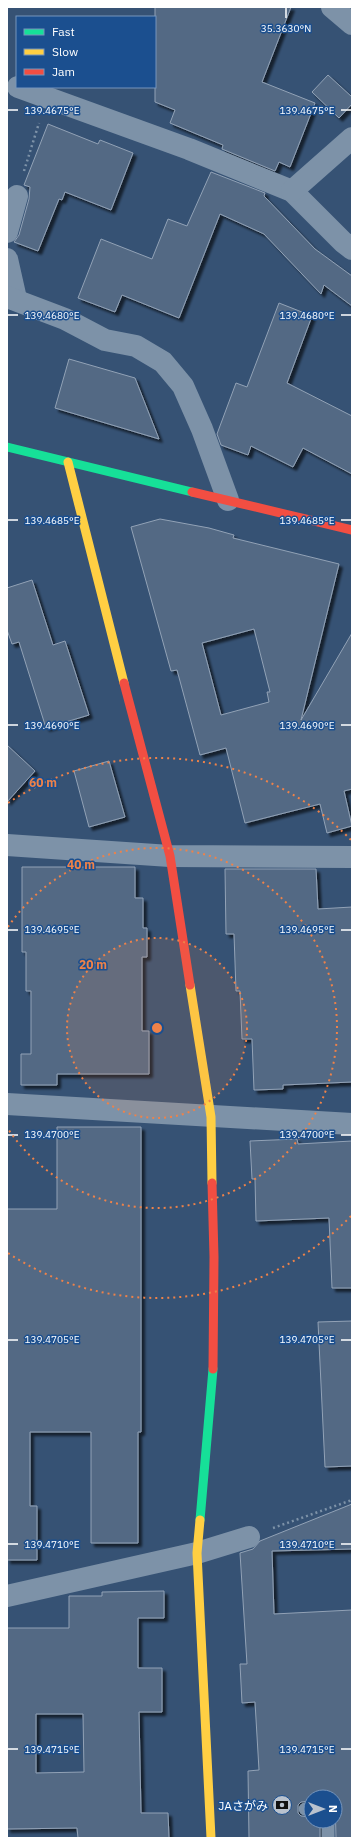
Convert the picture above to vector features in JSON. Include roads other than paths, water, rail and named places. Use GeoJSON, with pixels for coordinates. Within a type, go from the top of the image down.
{"type":"FeatureCollection","features":[{"type":"Feature","properties":{"kind":"street"},"geometry":{"type":"LineString","coordinates":[[332,7],[352,24]]}},
{"type":"Feature","properties":{"kind":"street"},"geometry":{"type":"LineString","coordinates":[[20,88],[189,149],[292,191],[343,242],[352,249]]}},
{"type":"Feature","properties":{"kind":"street"},"geometry":{"type":"LineString","coordinates":[[292,191],[352,138]]}},
{"type":"Feature","properties":{"kind":"street"},"geometry":{"type":"LineString","coordinates":[[7,232],[17,196]]}},
{"type":"Feature","properties":{"kind":"street"},"geometry":{"type":"LineString","coordinates":[[7,259],[12,298],[65,319],[105,340],[136,346],[163,362],[183,386],[202,429],[228,500]]}},
{"type":"Feature","properties":{"kind":"street"},"geometry":{"type":"LineString","coordinates":[[7,447],[352,530]]}},
{"type":"Feature","properties":{"kind":"street"},"geometry":{"type":"LineString","coordinates":[[68,462],[141,752],[170,856],[211,1117],[214,1257],[213,1363],[197,1553],[211,1838]]}},
{"type":"Feature","properties":{"kind":"street"},"geometry":{"type":"LineString","coordinates":[[7,845],[170,856],[352,857]]}},
{"type":"Feature","properties":{"kind":"street"},"geometry":{"type":"LineString","coordinates":[[7,1104],[352,1124]]}},
{"type":"Feature","properties":{"kind":"street"},"geometry":{"type":"LineString","coordinates":[[7,1596],[197,1553],[249,1537]]}},
{"type":"Feature","properties":{"kind":"place","name":"JAさがみ"},"geometry":{"type":"Point","coordinates":[282,1805]}}]}
